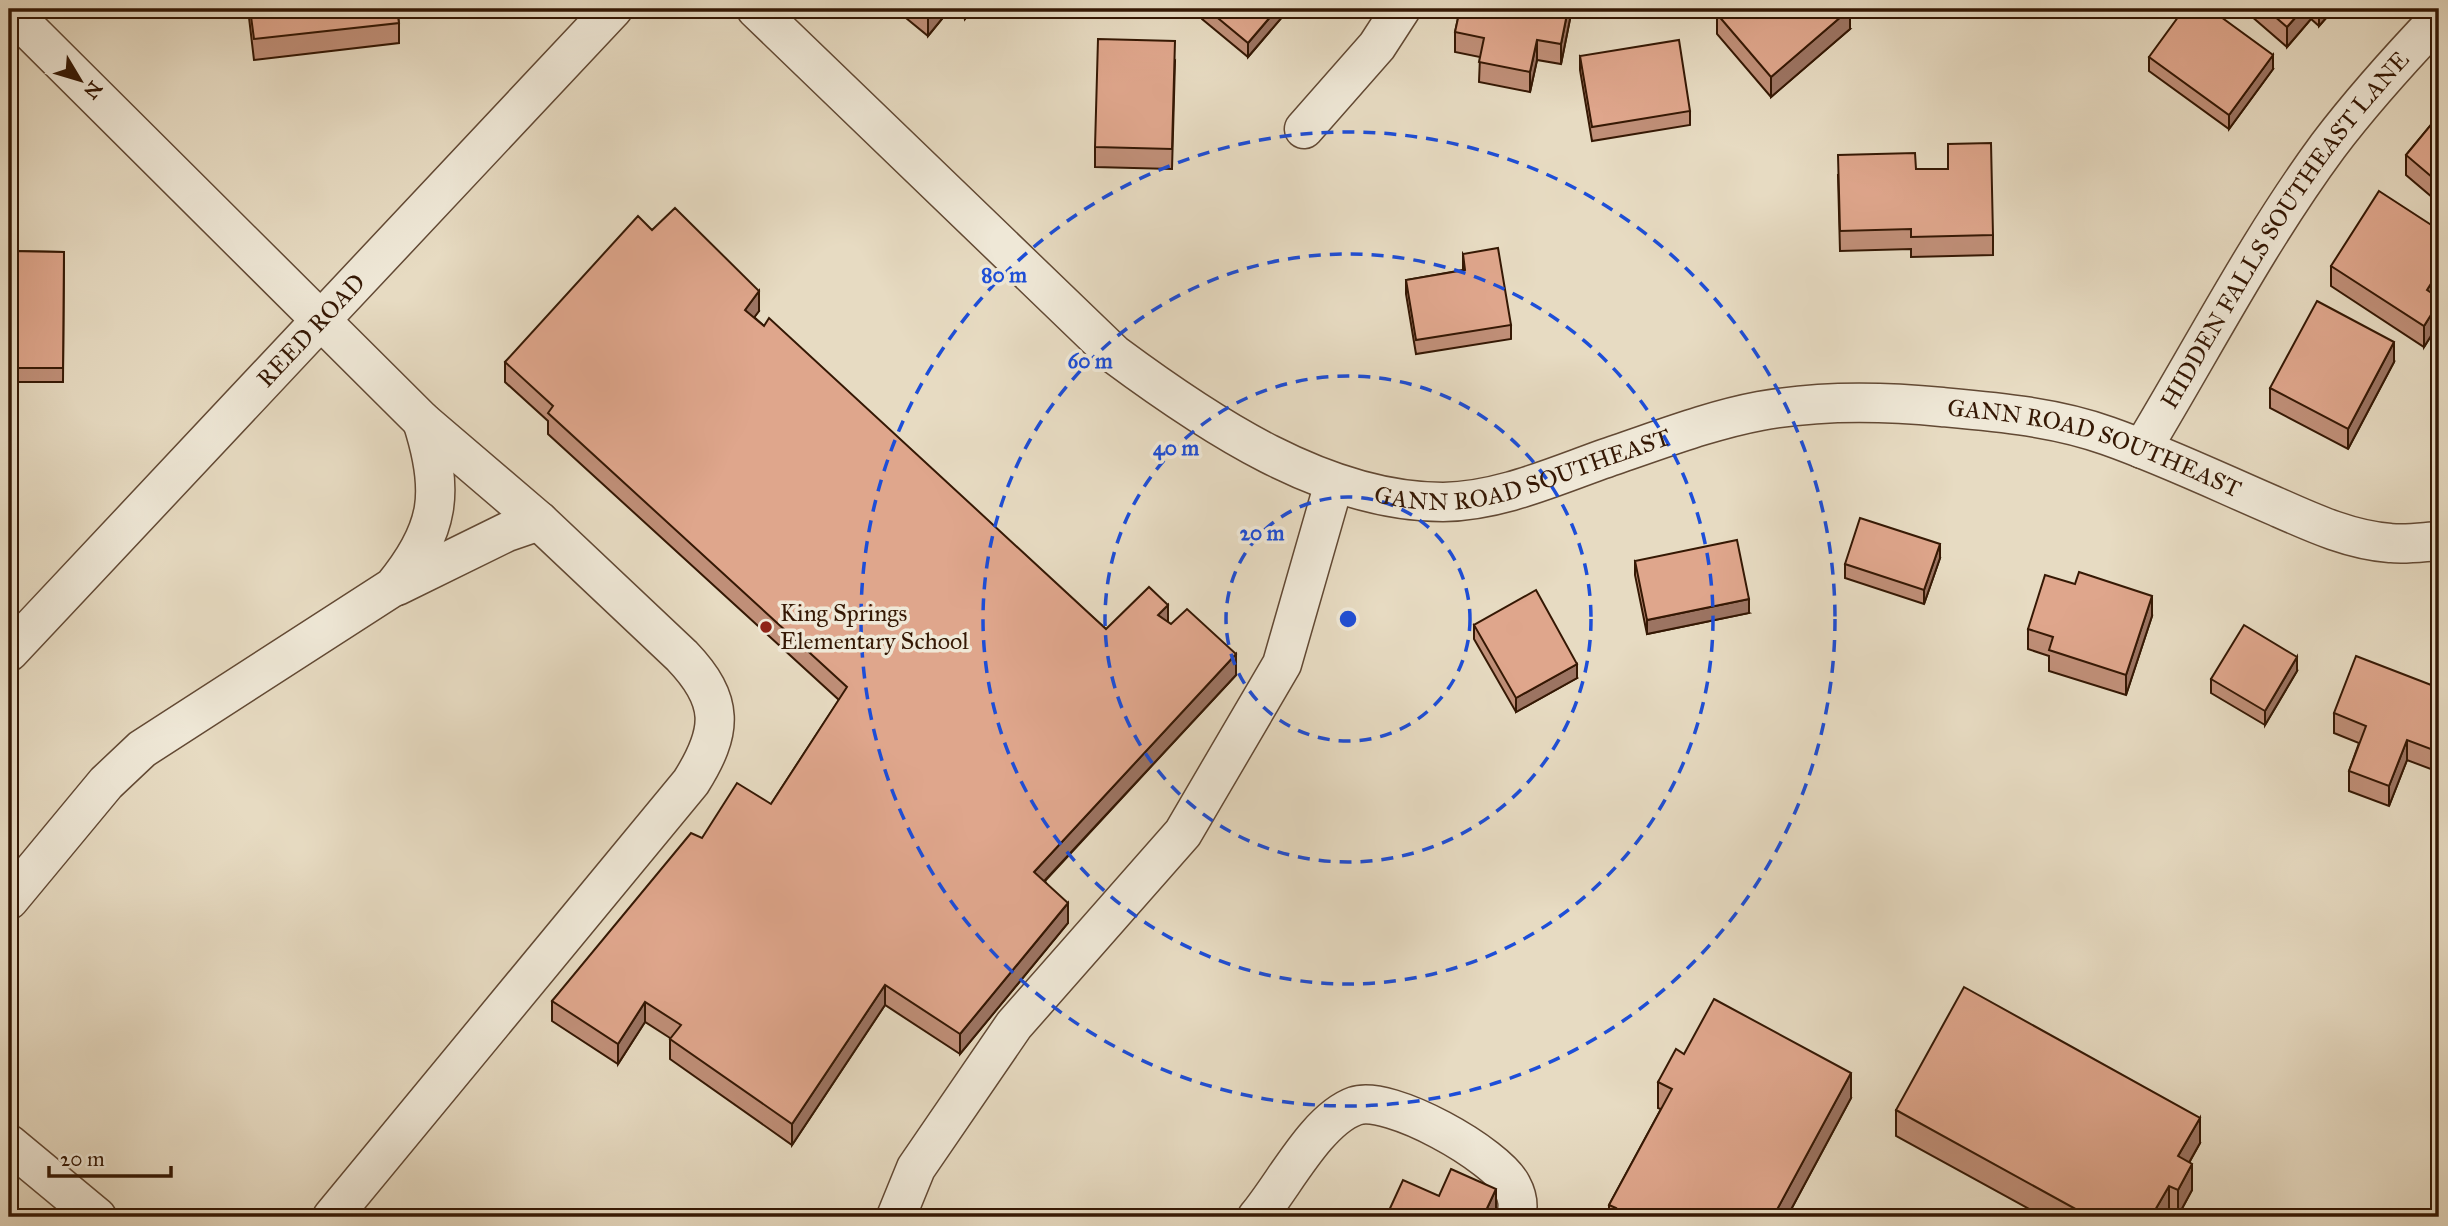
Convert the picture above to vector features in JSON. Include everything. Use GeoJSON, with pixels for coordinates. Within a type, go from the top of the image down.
{"type":"FeatureCollection","features":[{"type":"Feature","properties":{"kind":"street","name":"REED ROAD"},"geometry":{"type":"LineString","coordinates":[[9,652],[613,9]]}},
{"type":"Feature","properties":{"kind":"street","name":"GANN ROAD SOUTHEAST"},"geometry":{"type":"LineString","coordinates":[[756,9],[1114,354],[1181,402],[1275,455],[1334,483],[1408,500],[1446,502],[1475,499],[1534,485],[1700,426],[1759,411],[1821,403],[1884,402],[2005,414],[2070,424],[2142,449],[2346,536],[2391,544],[2439,541]]}},
{"type":"Feature","properties":{"kind":"street"},"geometry":{"type":"LineString","coordinates":[[1304,129],[1377,46],[1401,9]]}},
{"type":"Feature","properties":{"kind":"street"},"geometry":{"type":"LineString","coordinates":[[9,10],[422,421],[538,521],[702,677],[713,699],[716,726],[709,754],[691,782],[332,1217]]}},
{"type":"Feature","properties":{"kind":"street","name":"HIDDEN FALLS SOUTHEAST LANE"},"geometry":{"type":"LineString","coordinates":[[2142,449],[2292,199],[2328,146],[2385,76],[2439,18]]}},
{"type":"Feature","properties":{"kind":"street"},"geometry":{"type":"LineString","coordinates":[[393,587],[419,555],[431,524],[435,476],[422,421]]}},
{"type":"Feature","properties":{"kind":"street"},"geometry":{"type":"LineString","coordinates":[[896,1217],[916,1168],[1014,1025],[1183,833],[1282,664],[1334,483]]}},
{"type":"Feature","properties":{"kind":"street"},"geometry":{"type":"LineString","coordinates":[[9,900],[106,783],[142,749],[393,587],[507,532],[538,521]]}},
{"type":"Feature","properties":{"kind":"street"},"geometry":{"type":"LineString","coordinates":[[1257,1217],[1331,1120],[1355,1106],[1370,1103],[1402,1112],[1464,1144],[1488,1162],[1511,1184],[1519,1204],[1516,1217]]}},
{"type":"Feature","properties":{"kind":"street"},"geometry":{"type":"LineString","coordinates":[[9,1144],[97,1217]]}},
{"type":"Feature","properties":{"kind":"building"},"geometry":{"type":"Polygon","coordinates":[[[250,9],[397,9],[399,23],[254,39],[250,9]]]}},
{"type":"Feature","properties":{"kind":"building"},"geometry":{"type":"Polygon","coordinates":[[[919,9],[934,9],[928,16],[919,9]]]}},
{"type":"Feature","properties":{"kind":"building"},"geometry":{"type":"Polygon","coordinates":[[[1207,9],[1277,9],[1248,43],[1207,9]]]}},
{"type":"Feature","properties":{"kind":"building"},"geometry":{"type":"Polygon","coordinates":[[[1460,9],[1568,9],[1561,44],[1537,40],[1530,72],[1479,62],[1484,38],[1455,32],[1460,9]]]}},
{"type":"Feature","properties":{"kind":"building"},"geometry":{"type":"Polygon","coordinates":[[[1723,9],[1850,9],[1771,77],[1717,14],[1723,9]]]}},
{"type":"Feature","properties":{"kind":"building"},"geometry":{"type":"Polygon","coordinates":[[[2184,9],[2210,9],[2273,55],[2229,115],[2149,57],[2184,9]]]}},
{"type":"Feature","properties":{"kind":"building"},"geometry":{"type":"Polygon","coordinates":[[[2266,9],[2303,9],[2287,27],[2266,9]]]}},
{"type":"Feature","properties":{"kind":"building"},"geometry":{"type":"Polygon","coordinates":[[[1098,39],[1175,41],[1172,149],[1095,147],[1098,39]]]}},
{"type":"Feature","properties":{"kind":"building"},"geometry":{"type":"Polygon","coordinates":[[[1679,40],[1690,111],[1592,127],[1580,56],[1679,40]]]}},
{"type":"Feature","properties":{"kind":"building"},"geometry":{"type":"Polygon","coordinates":[[[2439,115],[2439,183],[2406,155],[2439,115]]]}},
{"type":"Feature","properties":{"kind":"building"},"geometry":{"type":"Polygon","coordinates":[[[1991,143],[1993,235],[1911,237],[1911,229],[1840,231],[1838,155],[1915,153],[1916,169],[1948,169],[1948,144],[1991,143]]]}},
{"type":"Feature","properties":{"kind":"building"},"geometry":{"type":"Polygon","coordinates":[[[2379,191],[2439,230],[2439,271],[2427,290],[2439,298],[2439,302],[2424,326],[2331,266],[2379,191]]]}},
{"type":"Feature","properties":{"kind":"building"},"geometry":{"type":"Polygon","coordinates":[[[675,208],[759,291],[745,310],[764,326],[769,318],[1106,629],[1149,587],[1168,605],[1158,615],[1171,624],[1187,609],[1236,654],[1034,872],[1068,903],[960,1034],[885,985],[792,1124],[670,1039],[681,1025],[645,1002],[618,1044],[552,1001],[691,833],[702,838],[737,783],[771,804],[847,687],[548,413],[553,406],[505,362],[638,216],[652,230],[675,208]]]}},
{"type":"Feature","properties":{"kind":"building"},"geometry":{"type":"Polygon","coordinates":[[[1498,248],[1511,325],[1416,340],[1406,280],[1465,270],[1463,254],[1498,248]]]}},
{"type":"Feature","properties":{"kind":"building"},"geometry":{"type":"Polygon","coordinates":[[[9,251],[64,252],[63,368],[9,368],[9,251]]]}},
{"type":"Feature","properties":{"kind":"building"},"geometry":{"type":"Polygon","coordinates":[[[2317,301],[2394,342],[2348,429],[2270,388],[2317,301]]]}},
{"type":"Feature","properties":{"kind":"building"},"geometry":{"type":"Polygon","coordinates":[[[1860,518],[1940,544],[1924,590],[1845,564],[1860,518]]]}},
{"type":"Feature","properties":{"kind":"building"},"geometry":{"type":"Polygon","coordinates":[[[1737,540],[1749,599],[1647,620],[1635,561],[1737,540]]]}},
{"type":"Feature","properties":{"kind":"building"},"geometry":{"type":"Polygon","coordinates":[[[2079,572],[2152,596],[2126,675],[2049,650],[2053,637],[2028,629],[2045,575],[2075,584],[2079,572]]]}},
{"type":"Feature","properties":{"kind":"building"},"geometry":{"type":"Polygon","coordinates":[[[1536,590],[1577,664],[1516,698],[1474,625],[1536,590]]]}},
{"type":"Feature","properties":{"kind":"building"},"geometry":{"type":"Polygon","coordinates":[[[2244,625],[2297,657],[2265,711],[2211,679],[2244,625]]]}},
{"type":"Feature","properties":{"kind":"building"},"geometry":{"type":"Polygon","coordinates":[[[2356,656],[2439,688],[2439,743],[2436,751],[2407,740],[2389,786],[2349,771],[2366,726],[2334,713],[2356,656]]]}},
{"type":"Feature","properties":{"kind":"building"},"geometry":{"type":"Polygon","coordinates":[[[1964,987],[2200,1118],[2178,1156],[2192,1164],[2178,1190],[2169,1186],[2151,1217],[2090,1217],[1896,1110],[1964,987]]]}},
{"type":"Feature","properties":{"kind":"building"},"geometry":{"type":"Polygon","coordinates":[[[1714,999],[1851,1073],[1773,1217],[1611,1217],[1616,1208],[1609,1205],[1672,1089],[1658,1082],[1676,1049],[1684,1054],[1714,999]]]}},
{"type":"Feature","properties":{"kind":"building"},"geometry":{"type":"Polygon","coordinates":[[[1451,1169],[1496,1189],[1483,1217],[1386,1217],[1403,1180],[1439,1196],[1451,1169]]]}},
{"type":"Feature","properties":{"kind":"place","name":"King Springs Elementary School"},"geometry":{"type":"Point","coordinates":[766,627]}}]}
